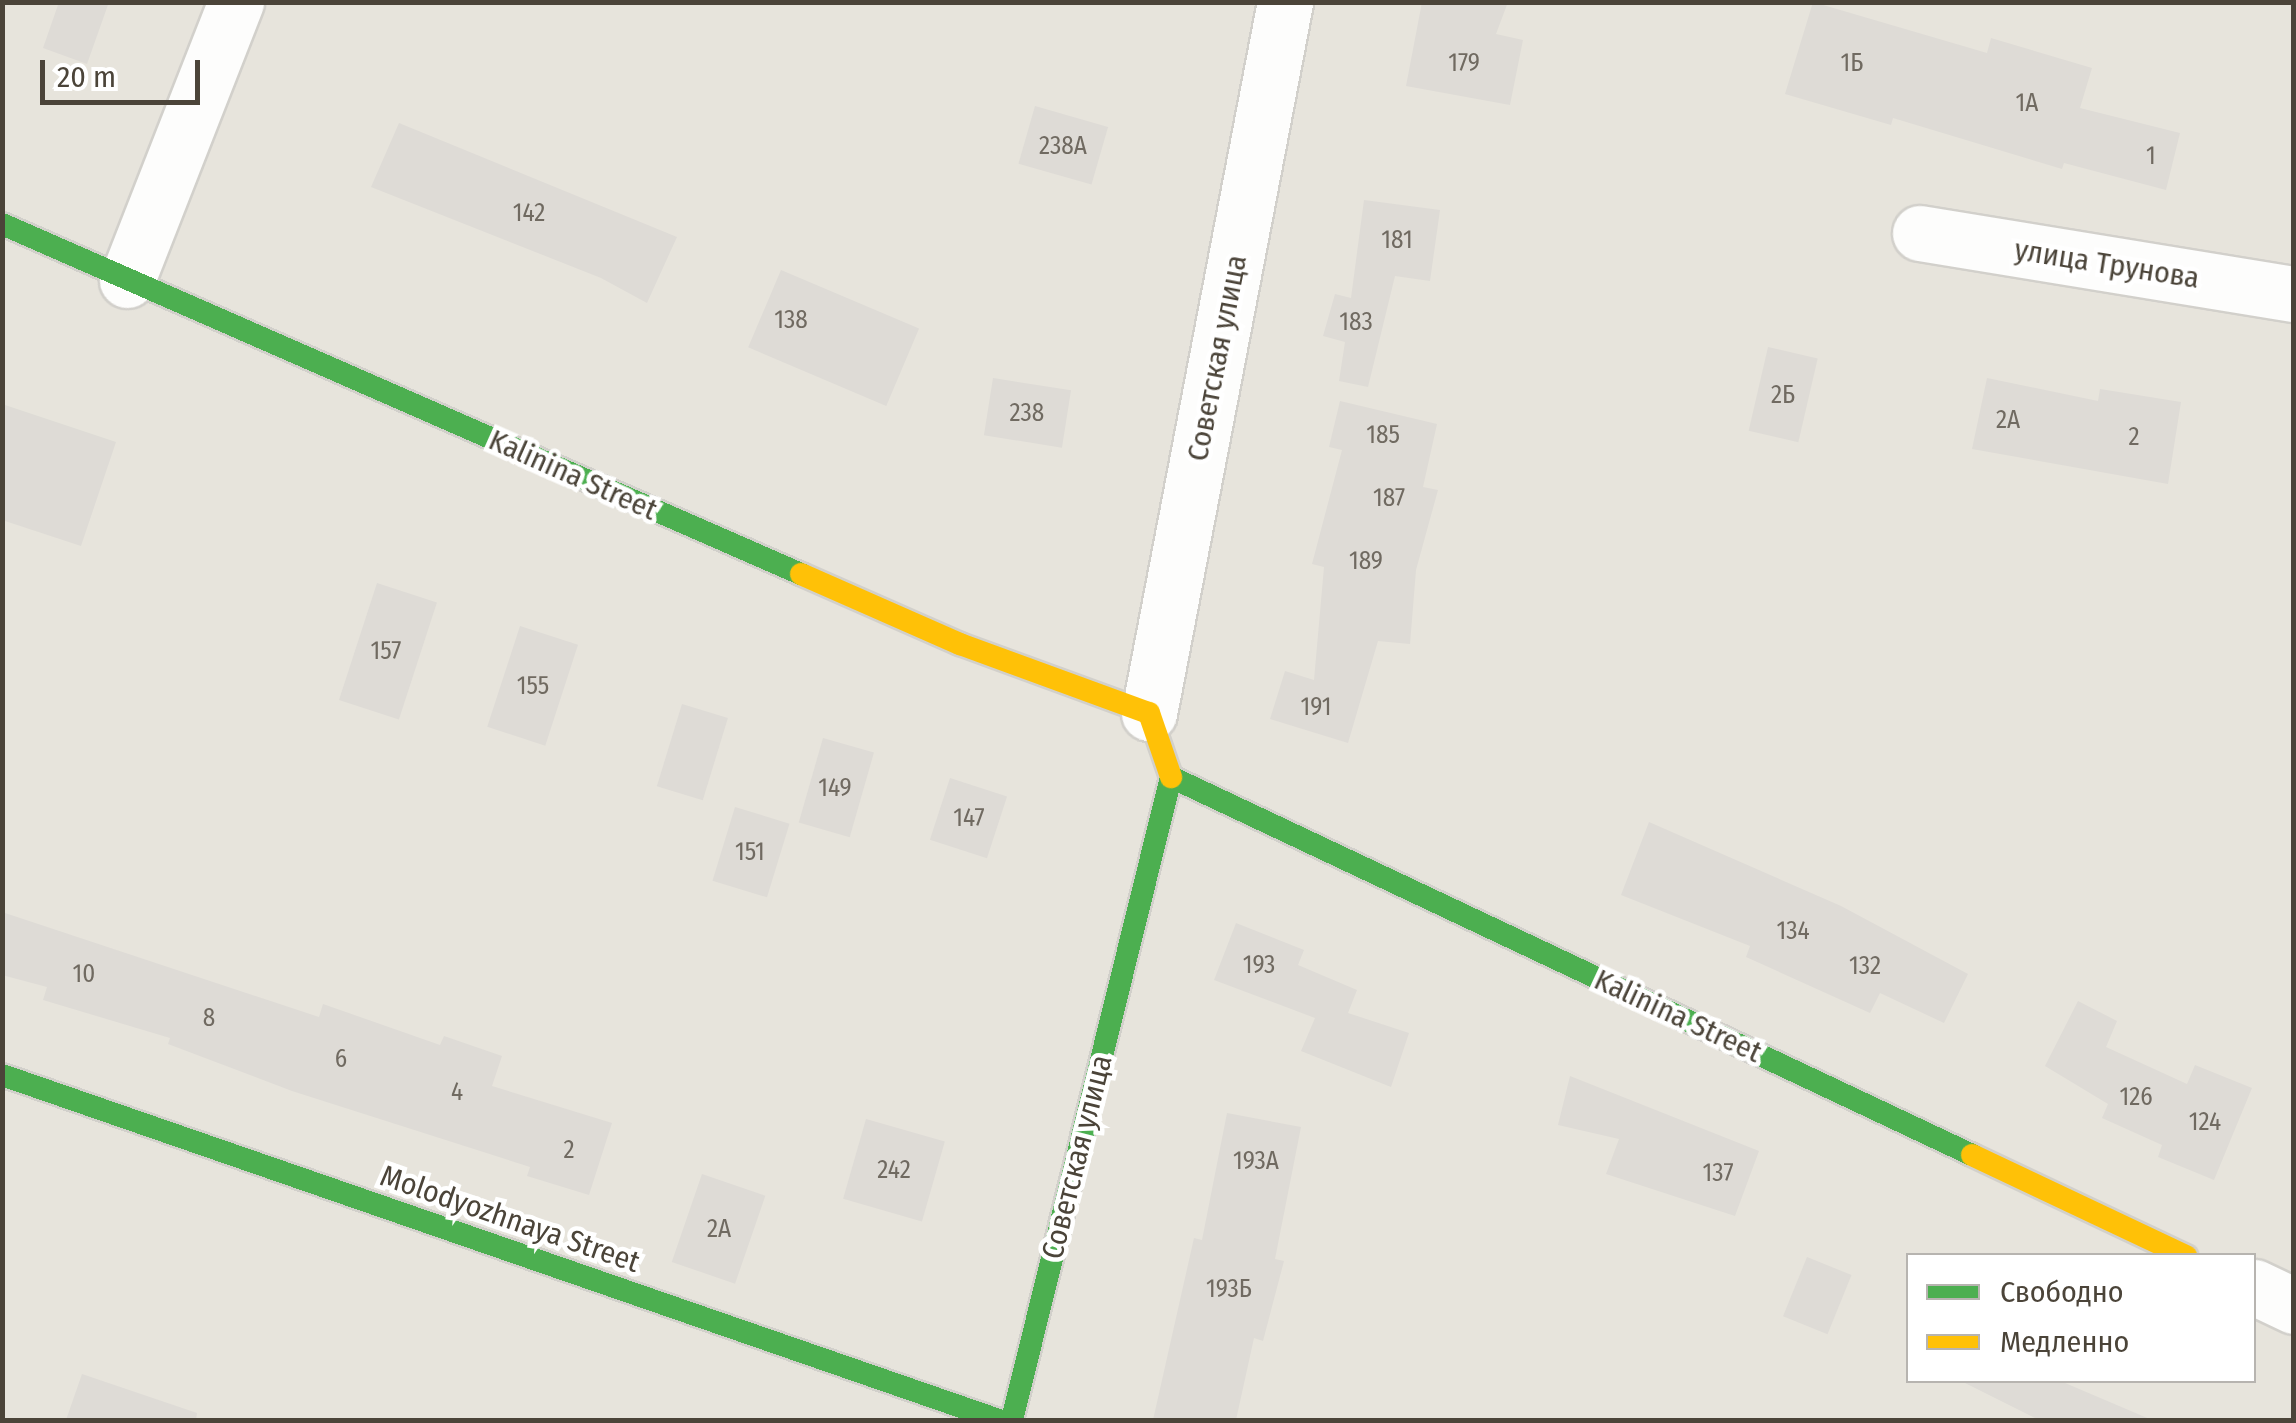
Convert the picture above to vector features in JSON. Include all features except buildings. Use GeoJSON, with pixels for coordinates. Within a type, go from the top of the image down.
{"type":"FeatureCollection","features":[{"type":"Feature","properties":{"kind":"street"},"geometry":{"type":"LineString","coordinates":[[128,280],[236,2]]}},
{"type":"Feature","properties":{"kind":"street","name":"Советская улица"},"geometry":{"type":"LineString","coordinates":[[1149,713],[1285,2]]}},
{"type":"Feature","properties":{"kind":"street","name":"Kalinina Street"},"geometry":{"type":"LineString","coordinates":[[2,224],[960,644],[1149,713]]}},
{"type":"Feature","properties":{"kind":"street","name":"улица Трунова"},"geometry":{"type":"LineString","coordinates":[[1920,233],[2294,294]]}},
{"type":"Feature","properties":{"kind":"street"},"geometry":{"type":"LineString","coordinates":[[1149,713],[1170,777]]}},
{"type":"Feature","properties":{"kind":"street","name":"Kalinina Street"},"geometry":{"type":"LineString","coordinates":[[1170,777],[2180,1253]]}},
{"type":"Feature","properties":{"kind":"street","name":"Советская улица"},"geometry":{"type":"LineString","coordinates":[[1012,1420],[1170,777]]}},
{"type":"Feature","properties":{"kind":"street","name":"Molodyozhnaya Street"},"geometry":{"type":"LineString","coordinates":[[2,1075],[999,1420]]}},
{"type":"Feature","properties":{"kind":"street"},"geometry":{"type":"LineString","coordinates":[[2256,1288],[2294,1306]]}},
{"type":"Feature","properties":{"kind":"shaded area"},"geometry":{"type":"Polygon","coordinates":[[[3,3],[2293,3],[2293,1420],[3,1420],[3,3]]]}},
{"type":"Feature","properties":{"kind":"traffic: fast"},"geometry":{"type":"LineString","coordinates":[[2,224],[801,574]]}},
{"type":"Feature","properties":{"kind":"traffic: fast"},"geometry":{"type":"LineString","coordinates":[[1171,777],[1972,1155]]}},
{"type":"Feature","properties":{"kind":"traffic: fast"},"geometry":{"type":"LineString","coordinates":[[1012,1420],[1171,777]]}},
{"type":"Feature","properties":{"kind":"traffic: fast"},"geometry":{"type":"LineString","coordinates":[[2,1075],[999,1420]]}},
{"type":"Feature","properties":{"kind":"traffic: slow"},"geometry":{"type":"LineString","coordinates":[[801,574],[960,644],[1149,713],[1171,777]]}},
{"type":"Feature","properties":{"kind":"traffic: slow"},"geometry":{"type":"LineString","coordinates":[[1972,1155],[2180,1253]]}}]}
